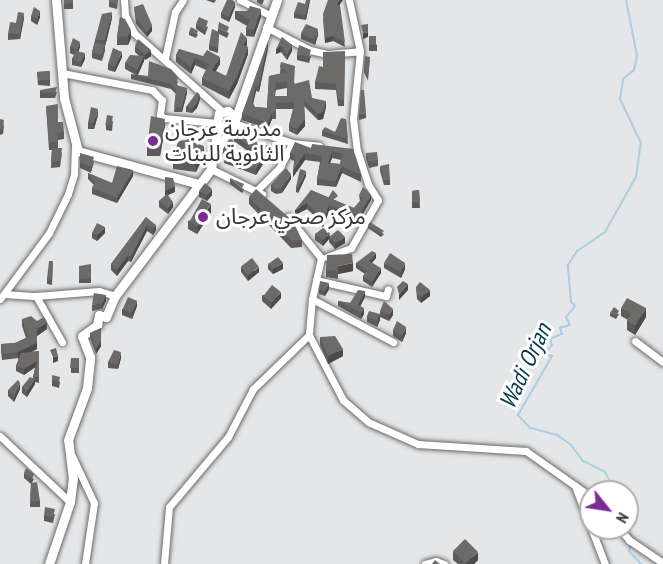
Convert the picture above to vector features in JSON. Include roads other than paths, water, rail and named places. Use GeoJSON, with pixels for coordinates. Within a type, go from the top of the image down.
{"type":"FeatureCollection","features":[{"type":"Feature","properties":{"kind":"street"},"geometry":{"type":"LineString","coordinates":[[56,0],[62,73],[78,151],[199,184]]}},
{"type":"Feature","properties":{"kind":"street"},"geometry":{"type":"LineString","coordinates":[[124,0],[124,15],[135,33],[165,58],[232,123]]}},
{"type":"Feature","properties":{"kind":"street"},"geometry":{"type":"LineString","coordinates":[[165,58],[175,12],[183,0]]}},
{"type":"Feature","properties":{"kind":"street"},"geometry":{"type":"LineString","coordinates":[[240,0],[270,15]]}},
{"type":"Feature","properties":{"kind":"street"},"geometry":{"type":"LineString","coordinates":[[214,156],[232,123],[277,0]]}},
{"type":"Feature","properties":{"kind":"street"},"geometry":{"type":"LineString","coordinates":[[321,258],[348,251],[378,200],[357,151],[353,119],[360,51],[349,0]]}},
{"type":"Feature","properties":{"kind":"street"},"geometry":{"type":"LineString","coordinates":[[266,27],[310,50],[328,54],[360,51]]}},
{"type":"Feature","properties":{"kind":"street"},"geometry":{"type":"LineString","coordinates":[[62,73],[152,90],[162,100],[160,115],[164,118],[218,124],[232,123],[292,143],[325,147]]}},
{"type":"Feature","properties":{"kind":"street"},"geometry":{"type":"LineString","coordinates":[[85,564],[94,503],[72,456],[68,440],[85,399],[89,367],[82,336],[97,325],[99,315],[106,317],[115,296],[210,169],[222,111]]}},
{"type":"Feature","properties":{"kind":"street"},"geometry":{"type":"LineString","coordinates":[[3,297],[49,233],[68,194],[74,174],[75,139]]}},
{"type":"Feature","properties":{"kind":"street"},"geometry":{"type":"LineString","coordinates":[[257,190],[280,167],[292,143]]}},
{"type":"Feature","properties":{"kind":"street"},"geometry":{"type":"LineString","coordinates":[[346,150],[357,151]]}},
{"type":"Feature","properties":{"kind":"street"},"geometry":{"type":"LineString","coordinates":[[210,169],[257,190],[273,204]]}},
{"type":"Feature","properties":{"kind":"street"},"geometry":{"type":"LineString","coordinates":[[281,211],[297,224],[321,258],[312,299],[309,335],[334,389],[368,422],[418,444],[526,451],[579,488]]}},
{"type":"Feature","properties":{"kind":"street"},"geometry":{"type":"LineString","coordinates":[[316,280],[386,296],[388,289]]}},
{"type":"Feature","properties":{"kind":"street"},"geometry":{"type":"LineString","coordinates":[[3,297],[99,291],[115,296]]}},
{"type":"Feature","properties":{"kind":"street"},"geometry":{"type":"LineString","coordinates":[[36,296],[62,342]]}},
{"type":"Feature","properties":{"kind":"street"},"geometry":{"type":"LineString","coordinates":[[312,299],[393,342]]}},
{"type":"Feature","properties":{"kind":"street"},"geometry":{"type":"LineString","coordinates":[[164,564],[169,507],[228,437],[254,389],[309,335]]}},
{"type":"Feature","properties":{"kind":"street"},"geometry":{"type":"LineString","coordinates":[[635,341],[663,362]]}},
{"type":"Feature","properties":{"kind":"street"},"geometry":{"type":"LineString","coordinates":[[0,436],[70,502]]}},
{"type":"Feature","properties":{"kind":"street"},"geometry":{"type":"LineString","coordinates":[[50,564],[70,502],[72,456]]}},
{"type":"Feature","properties":{"kind":"street"},"geometry":{"type":"LineString","coordinates":[[576,486],[605,564]]}},
{"type":"Feature","properties":{"kind":"street"},"geometry":{"type":"LineString","coordinates":[[629,540],[663,563]]}},
{"type":"Feature","properties":{"kind":"street"},"geometry":{"type":"LineString","coordinates":[[425,564],[444,564]]}},
{"type":"Feature","properties":{"kind":"waterway","name":"Wadi Orjan"},"geometry":{"type":"LineString","coordinates":[[609,480],[605,472],[583,461],[570,444],[557,435],[530,428],[518,415],[552,356],[545,354],[552,345],[550,339],[562,334],[560,328],[570,325],[566,317],[575,306],[571,302],[568,265],[577,251],[605,232],[636,177],[641,143],[620,99],[623,79],[634,70],[637,56],[626,0]]}},
{"type":"Feature","properties":{"kind":"waterway","name":"Wadi Orjan"},"geometry":{"type":"LineString","coordinates":[[631,545],[629,551],[641,564]]}},
{"type":"Feature","properties":{"kind":"place","name":"مدرسة عرجان الثانوية للبنات"},"geometry":{"type":"Point","coordinates":[153,141]}},
{"type":"Feature","properties":{"kind":"place","name":"مركز صحي عرجان"},"geometry":{"type":"Point","coordinates":[203,217]}}]}
